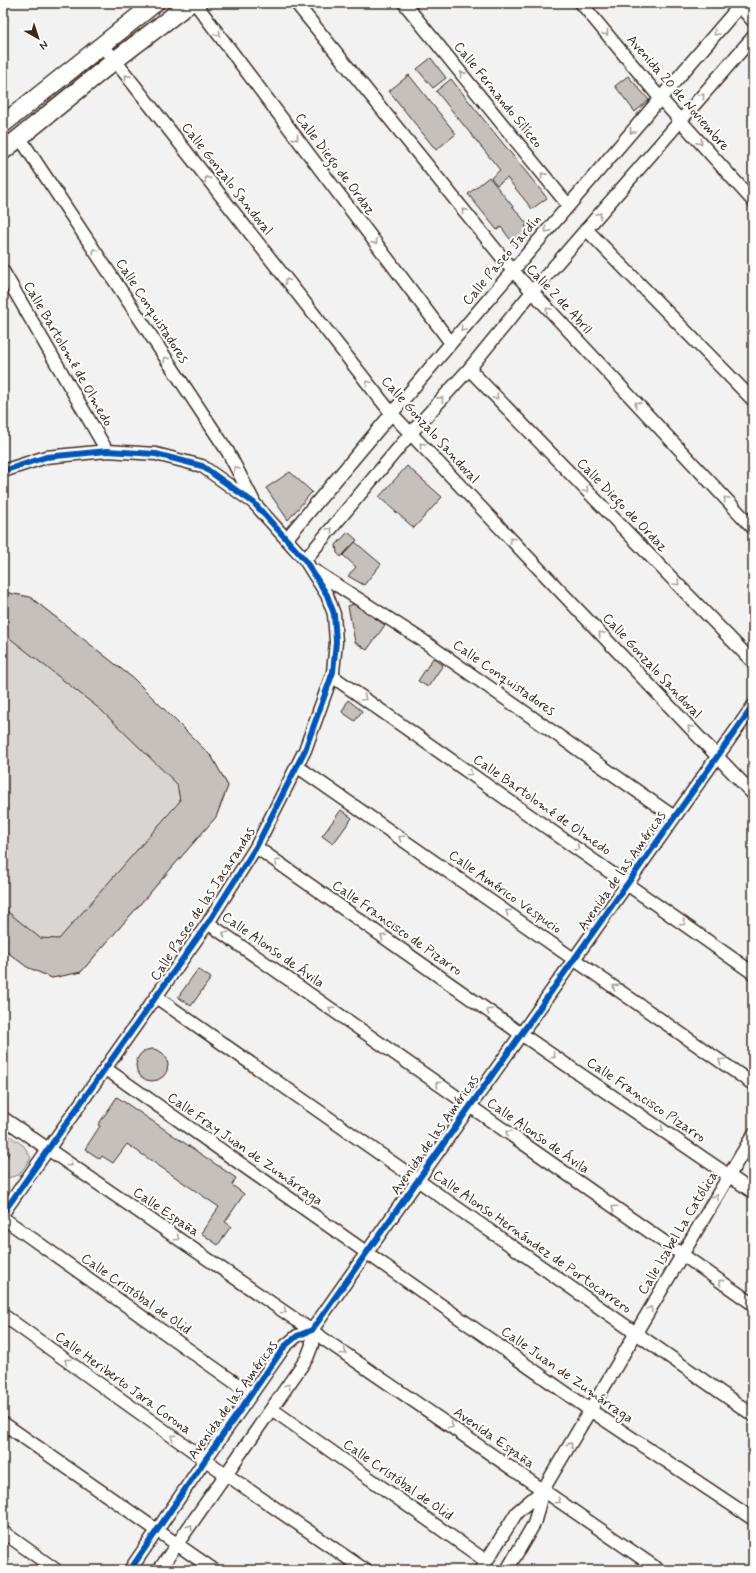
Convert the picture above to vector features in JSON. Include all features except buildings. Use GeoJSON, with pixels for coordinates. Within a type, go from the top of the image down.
{"type":"FeatureCollection","features":[{"type":"Feature","properties":{"kind":"main road"},"geometry":{"type":"LineString","coordinates":[[3,124],[155,3]]}},
{"type":"Feature","properties":{"kind":"main road"},"geometry":{"type":"LineString","coordinates":[[3,151],[114,61],[190,3]]}},
{"type":"Feature","properties":{"kind":"street","name":"Calle Diego de Ordaz"},"geometry":{"type":"LineString","coordinates":[[195,3],[451,343]]}},
{"type":"Feature","properties":{"kind":"street","name":"Calle 2 de Abril"},"geometry":{"type":"LineString","coordinates":[[296,3],[513,271],[753,528]]}},
{"type":"Feature","properties":{"kind":"street","name":"Calle Fernando Silíceo"},"geometry":{"type":"LineString","coordinates":[[404,3],[568,205]]}},
{"type":"Feature","properties":{"kind":"street","name":"Avenida 20 de Noviembre"},"geometry":{"type":"LineString","coordinates":[[581,3],[660,98],[753,201]]}},
{"type":"Feature","properties":{"kind":"street","name":"Calle Paseo Jardín"},"geometry":{"type":"LineString","coordinates":[[287,538],[740,4]]}},
{"type":"Feature","properties":{"kind":"street"},"geometry":{"type":"LineString","coordinates":[[740,4],[753,21]]}},
{"type":"Feature","properties":{"kind":"street"},"geometry":{"type":"LineString","coordinates":[[308,565],[411,433],[468,369],[586,229],[753,37]]}},
{"type":"Feature","properties":{"kind":"street","name":"Calle Gonzalo Sandoval"},"geometry":{"type":"LineString","coordinates":[[102,44],[392,414],[753,794]]}},
{"type":"Feature","properties":{"kind":"street","name":"Calle Conquistadores"},"geometry":{"type":"LineString","coordinates":[[20,138],[228,452],[254,503]]}},
{"type":"Feature","properties":{"kind":"street"},"geometry":{"type":"LineString","coordinates":[[586,229],[753,400]]}},
{"type":"Feature","properties":{"kind":"street","name":"Calle Bartolomé de Olmedo"},"geometry":{"type":"LineString","coordinates":[[3,272],[107,451]]}},
{"type":"Feature","properties":{"kind":"street","name":"Calle Diego de Ordaz"},"geometry":{"type":"LineString","coordinates":[[468,369],[753,662]]}},
{"type":"Feature","properties":{"kind":"street"},"geometry":{"type":"LineString","coordinates":[[3,471],[46,457],[107,451],[156,454],[202,466],[254,503]]}},
{"type":"Feature","properties":{"kind":"street","name":"Calle Paseo de las Jacarandas"},"geometry":{"type":"LineString","coordinates":[[3,1213],[208,923],[256,847],[298,767],[332,676],[336,642],[334,614],[327,595],[308,565],[287,538],[254,503]]}},
{"type":"Feature","properties":{"kind":"street","name":"Calle Conquistadores"},"geometry":{"type":"LineString","coordinates":[[308,565],[422,640],[674,817]]}},
{"type":"Feature","properties":{"kind":"street","name":"Calle Bartolomé de Olmedo"},"geometry":{"type":"LineString","coordinates":[[332,676],[753,973]]}},
{"type":"Feature","properties":{"kind":"street","name":"Avenida de las Américas"},"geometry":{"type":"LineString","coordinates":[[130,1570],[204,1460],[284,1346],[297,1336],[312,1330],[753,706]]}},
{"type":"Feature","properties":{"kind":"street","name":"Calle Américo Vespucio"},"geometry":{"type":"LineString","coordinates":[[298,767],[753,1084]]}},
{"type":"Feature","properties":{"kind":"street","name":"Calle Francisco de Pizarro"},"geometry":{"type":"LineString","coordinates":[[256,847],[521,1034]]}},
{"type":"Feature","properties":{"kind":"street","name":"Calle Alonso de Ávila"},"geometry":{"type":"LineString","coordinates":[[208,923],[753,1304]]}},
{"type":"Feature","properties":{"kind":"street","name":"Calle Alonso Hernández de Portocarrero"},"geometry":{"type":"LineString","coordinates":[[156,998],[753,1415]]}},
{"type":"Feature","properties":{"kind":"street","name":"Calle Francisco Pizarro"},"geometry":{"type":"LineString","coordinates":[[521,1034],[753,1192]]}},
{"type":"Feature","properties":{"kind":"street","name":"Calle Fray Juan de Zumárraga"},"geometry":{"type":"LineString","coordinates":[[106,1069],[366,1253]]}},
{"type":"Feature","properties":{"kind":"street","name":"Calle España"},"geometry":{"type":"LineString","coordinates":[[3,1118],[312,1330]]}},
{"type":"Feature","properties":{"kind":"street","name":"Calle Isabel La Católica"},"geometry":{"type":"LineString","coordinates":[[484,1566],[517,1512],[542,1490],[753,1135]]}},
{"type":"Feature","properties":{"kind":"street","name":"Calle Cristóbal de Olid"},"geometry":{"type":"LineString","coordinates":[[3,1218],[251,1394]]}},
{"type":"Feature","properties":{"kind":"street","name":"Calle Juan de Zumárraga"},"geometry":{"type":"LineString","coordinates":[[366,1253],[590,1410],[753,1519]]}},
{"type":"Feature","properties":{"kind":"street","name":"Calle Heriberto Jara Corona"},"geometry":{"type":"LineString","coordinates":[[3,1315],[204,1460],[365,1570]]}},
{"type":"Feature","properties":{"kind":"street","name":"Avenida de las Américas"},"geometry":{"type":"LineString","coordinates":[[159,1570],[273,1410],[307,1358],[312,1345],[312,1330]]}},
{"type":"Feature","properties":{"kind":"street","name":"Avenida España"},"geometry":{"type":"LineString","coordinates":[[312,1330],[659,1570]]}},
{"type":"Feature","properties":{"kind":"street","name":"Calle Cristóbal de Olid"},"geometry":{"type":"LineString","coordinates":[[273,1410],[484,1566]]}},
{"type":"Feature","properties":{"kind":"street"},"geometry":{"type":"LineString","coordinates":[[3,1423],[157,1532],[214,1570]]}},
{"type":"Feature","properties":{"kind":"street","name":"Calle Isabel La Católica"},"geometry":{"type":"LineString","coordinates":[[507,1570],[534,1524],[542,1490]]}},
{"type":"Feature","properties":{"kind":"street"},"geometry":{"type":"LineString","coordinates":[[3,1532],[56,1570]]}},
{"type":"Feature","properties":{"kind":"shaded area"},"geometry":{"type":"Polygon","coordinates":[[[3,592],[30,597],[134,679],[212,757],[228,786],[216,817],[81,972],[52,978],[27,967],[3,949],[3,592]]]}},
{"type":"Feature","properties":{"kind":"shaded area"},"geometry":{"type":"Polygon","coordinates":[[[3,1131],[24,1146],[31,1158],[19,1175],[3,1179],[3,1131]]]}},
{"type":"Feature","properties":{"kind":"cycle path"},"geometry":{"type":"LineString","coordinates":[[3,471],[46,457],[107,451],[156,454],[202,466],[254,503],[305,560],[327,595],[334,614],[336,642],[333,672],[305,750],[256,847],[208,923],[3,1213]]}},
{"type":"Feature","properties":{"kind":"cycle path"},"geometry":{"type":"LineString","coordinates":[[130,1570],[285,1346],[297,1336],[312,1330],[753,706]]}}]}
